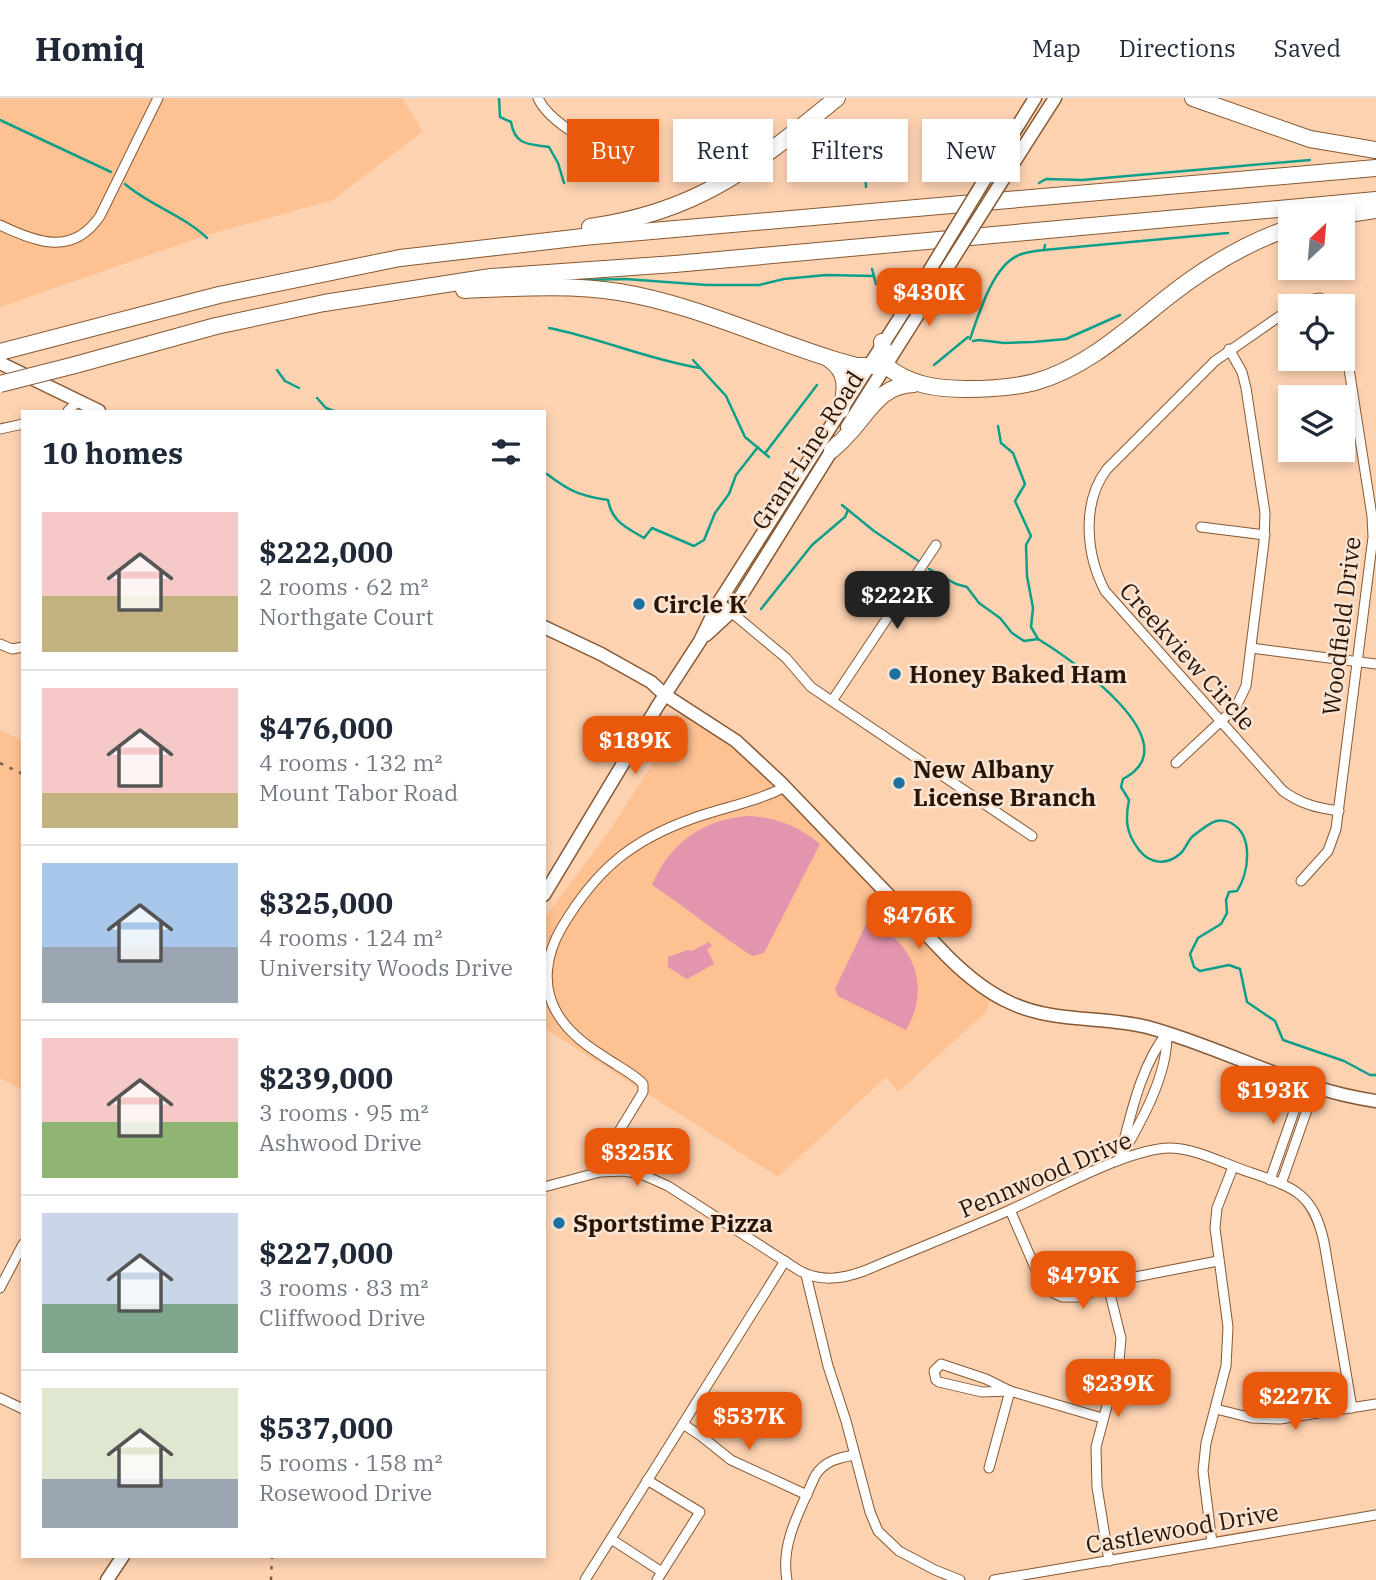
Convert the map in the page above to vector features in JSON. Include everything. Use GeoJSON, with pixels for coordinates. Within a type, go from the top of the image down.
{"type":"FeatureCollection","features":[{"type":"Feature","properties":{"kind":"highway"},"geometry":{"type":"LineString","coordinates":[[460,251],[645,217],[693,199],[759,160],[838,98]]}},
{"type":"Feature","properties":{"kind":"highway"},"geometry":{"type":"LineString","coordinates":[[1193,98],[1310,139],[1376,150]]}},
{"type":"Feature","properties":{"kind":"highway"},"geometry":{"type":"LineString","coordinates":[[0,352],[219,295],[400,258],[603,235],[1376,168]]}},
{"type":"Feature","properties":{"kind":"highway"},"geometry":{"type":"LineString","coordinates":[[0,384],[202,329],[324,303],[491,277],[675,264],[1376,200]]}},
{"type":"Feature","properties":{"kind":"highway"},"geometry":{"type":"LineString","coordinates":[[1355,213],[1376,210]]}},
{"type":"Feature","properties":{"kind":"highway"},"geometry":{"type":"LineString","coordinates":[[832,450],[883,393],[901,384],[952,389],[1002,389],[1037,382],[1082,362],[1107,346],[1204,269],[1240,248],[1278,233]]}},
{"type":"Feature","properties":{"kind":"highway"},"geometry":{"type":"LineString","coordinates":[[384,293],[522,289],[619,292],[663,302],[821,356],[856,366],[878,366],[915,384]]}},
{"type":"Feature","properties":{"kind":"highway"},"geometry":{"type":"LineString","coordinates":[[878,366],[882,342]]}},
{"type":"Feature","properties":{"kind":"highway"},"geometry":{"type":"LineString","coordinates":[[821,356],[838,366],[845,377],[846,389],[841,410]]}},
{"type":"Feature","properties":{"kind":"main road"},"geometry":{"type":"LineString","coordinates":[[882,342],[925,278],[1035,98]]}},
{"type":"Feature","properties":{"kind":"main road","name":"Grant Line Road"},"geometry":{"type":"LineString","coordinates":[[546,892],[700,641],[719,602],[841,410],[878,366],[944,273],[1055,98]]}},
{"type":"Feature","properties":{"kind":"main road"},"geometry":{"type":"LineString","coordinates":[[0,363],[97,410]]}},
{"type":"Feature","properties":{"kind":"main road","name":"Grant Line Road"},"geometry":{"type":"LineString","coordinates":[[700,641],[731,612],[832,450],[878,366]]}},
{"type":"Feature","properties":{"kind":"main road"},"geometry":{"type":"LineString","coordinates":[[546,628],[651,682],[665,695],[736,741],[785,787],[947,956],[986,989],[1012,1004],[1041,1014],[1126,1023],[1167,1033],[1309,1085],[1376,1101]]}},
{"type":"Feature","properties":{"kind":"main road"},"geometry":{"type":"LineString","coordinates":[[107,1580],[122,1558]]}},
{"type":"Feature","properties":{"kind":"street"},"geometry":{"type":"LineString","coordinates":[[0,225],[20,235],[50,242],[69,240],[87,231],[100,216],[158,98]]}},
{"type":"Feature","properties":{"kind":"street"},"geometry":{"type":"LineString","coordinates":[[538,98],[544,109],[567,127]]}},
{"type":"Feature","properties":{"kind":"street","name":"Creekview Circle"},"geometry":{"type":"LineString","coordinates":[[1278,317],[1229,349],[1185,389],[1107,469],[1093,494],[1090,523],[1093,563],[1105,591],[1283,791],[1311,807],[1339,811]]}},
{"type":"Feature","properties":{"kind":"street"},"geometry":{"type":"LineString","coordinates":[[1175,762],[1236,707],[1244,694],[1251,648],[1265,535],[1263,492],[1246,388],[1242,372],[1229,349]]}},
{"type":"Feature","properties":{"kind":"street","name":"Woodfield Drive"},"geometry":{"type":"LineString","coordinates":[[1301,881],[1328,851],[1339,811],[1372,547],[1373,527],[1349,371]]}},
{"type":"Feature","properties":{"kind":"street"},"geometry":{"type":"LineString","coordinates":[[69,410],[78,401]]}},
{"type":"Feature","properties":{"kind":"street"},"geometry":{"type":"LineString","coordinates":[[0,429],[21,424]]}},
{"type":"Feature","properties":{"kind":"street"},"geometry":{"type":"LineString","coordinates":[[1201,527],[1265,535]]}},
{"type":"Feature","properties":{"kind":"street"},"geometry":{"type":"LineString","coordinates":[[832,701],[936,545]]}},
{"type":"Feature","properties":{"kind":"street"},"geometry":{"type":"LineString","coordinates":[[719,602],[786,657],[811,687],[1032,836]]}},
{"type":"Feature","properties":{"kind":"street"},"geometry":{"type":"LineString","coordinates":[[0,644],[12,649],[21,647]]}},
{"type":"Feature","properties":{"kind":"street"},"geometry":{"type":"LineString","coordinates":[[1251,648],[1376,664]]}},
{"type":"Feature","properties":{"kind":"street"},"geometry":{"type":"LineString","coordinates":[[600,1172],[601,1161],[643,1092],[643,1084],[577,1037],[560,1018],[552,1003],[548,986],[547,969],[551,948],[578,899],[604,869],[626,851],[678,824],[764,798],[785,787]]}},
{"type":"Feature","properties":{"kind":"street"},"geometry":{"type":"LineString","coordinates":[[1119,1160],[1130,1117],[1155,1048],[1167,1033]]}},
{"type":"Feature","properties":{"kind":"street"},"geometry":{"type":"LineString","coordinates":[[1270,1180],[1309,1085]]}},
{"type":"Feature","properties":{"kind":"street"},"geometry":{"type":"LineString","coordinates":[[1280,1184],[1309,1085]]}},
{"type":"Feature","properties":{"kind":"street","name":"Pennwood Drive"},"geometry":{"type":"LineString","coordinates":[[806,1275],[828,1279],[855,1274],[1010,1210],[1119,1160],[1157,1149],[1170,1148],[1197,1153],[1280,1184],[1301,1195],[1312,1207],[1319,1223],[1352,1408]]}},
{"type":"Feature","properties":{"kind":"street"},"geometry":{"type":"LineString","coordinates":[[1212,1543],[1203,1471],[1206,1443],[1226,1366],[1228,1327],[1214,1235],[1217,1208],[1233,1167]]}},
{"type":"Feature","properties":{"kind":"street"},"geometry":{"type":"LineString","coordinates":[[546,1187],[600,1172],[624,1171],[641,1174],[668,1186],[806,1275],[828,1366],[846,1420],[870,1512],[884,1539],[923,1563],[960,1580]]}},
{"type":"Feature","properties":{"kind":"street"},"geometry":{"type":"LineString","coordinates":[[1010,1210],[1040,1279],[1049,1291],[1069,1298],[1135,1277],[1218,1261]]}},
{"type":"Feature","properties":{"kind":"street"},"geometry":{"type":"LineString","coordinates":[[0,1288],[21,1248]]}},
{"type":"Feature","properties":{"kind":"street"},"geometry":{"type":"LineString","coordinates":[[585,1580],[785,1261]]}},
{"type":"Feature","properties":{"kind":"street"},"geometry":{"type":"LineString","coordinates":[[1108,1286],[1121,1338],[1119,1361],[1096,1447],[1096,1471],[1109,1561]]}},
{"type":"Feature","properties":{"kind":"street"},"geometry":{"type":"LineString","coordinates":[[1010,1391],[982,1392],[939,1382],[934,1371],[946,1364],[999,1384],[1010,1391],[1102,1418]]}},
{"type":"Feature","properties":{"kind":"street"},"geometry":{"type":"LineString","coordinates":[[989,1468],[1010,1391]]}},
{"type":"Feature","properties":{"kind":"street"},"geometry":{"type":"LineString","coordinates":[[0,1398],[21,1408]]}},
{"type":"Feature","properties":{"kind":"street"},"geometry":{"type":"LineString","coordinates":[[1216,1409],[1261,1419],[1376,1404]]}},
{"type":"Feature","properties":{"kind":"street"},"geometry":{"type":"LineString","coordinates":[[683,1424],[731,1460],[807,1495]]}},
{"type":"Feature","properties":{"kind":"street"},"geometry":{"type":"LineString","coordinates":[[787,1580],[786,1546],[820,1468],[836,1459],[854,1455]]}},
{"type":"Feature","properties":{"kind":"street"},"geometry":{"type":"LineString","coordinates":[[611,1539],[659,1576],[700,1512],[648,1480]]}},
{"type":"Feature","properties":{"kind":"street","name":"Castlewood Drive"},"geometry":{"type":"LineString","coordinates":[[994,1580],[1376,1515]]}},
{"type":"Feature","properties":{"kind":"shaded area"},"geometry":{"type":"Polygon","coordinates":[[[0,98],[402,98],[423,131],[333,200],[204,236],[0,307],[0,98]]]}},
{"type":"Feature","properties":{"kind":"shaded area"},"geometry":{"type":"Polygon","coordinates":[[[675,714],[684,716],[729,745],[765,774],[991,998],[986,1012],[898,1092],[886,1077],[778,1177],[546,1029],[546,916],[612,827],[676,724],[675,714]]]}},
{"type":"Feature","properties":{"kind":"shaded area"},"geometry":{"type":"Polygon","coordinates":[[[0,730],[21,740],[21,1089],[0,1078],[0,730]]]}},
{"type":"Feature","properties":{"kind":"shaded area"},"geometry":{"type":"Polygon","coordinates":[[[747,816],[786,824],[820,844],[764,953],[752,956],[652,885],[668,857],[689,836],[716,823],[747,816]]]}},
{"type":"Feature","properties":{"kind":"shaded area"},"geometry":{"type":"Polygon","coordinates":[[[868,920],[897,940],[914,966],[917,997],[914,1014],[906,1030],[838,996],[835,989],[868,920]]]}},
{"type":"Feature","properties":{"kind":"shaded area"},"geometry":{"type":"Polygon","coordinates":[[[709,942],[712,946],[707,949],[714,964],[687,979],[668,967],[668,957],[692,951],[709,942]]]}},
{"type":"Feature","properties":{"kind":"waterway"},"geometry":{"type":"LineString","coordinates":[[499,98],[500,117],[511,122],[520,140],[549,147],[558,163],[564,183]]}},
{"type":"Feature","properties":{"kind":"waterway"},"geometry":{"type":"LineString","coordinates":[[0,120],[111,172]]}},
{"type":"Feature","properties":{"kind":"waterway"},"geometry":{"type":"LineString","coordinates":[[1039,183],[1046,179],[1082,180],[1310,160]]}},
{"type":"Feature","properties":{"kind":"waterway"},"geometry":{"type":"LineString","coordinates":[[866,182],[866,187]]}},
{"type":"Feature","properties":{"kind":"waterway"},"geometry":{"type":"LineString","coordinates":[[125,184],[207,238]]}},
{"type":"Feature","properties":{"kind":"waterway"},"geometry":{"type":"LineString","coordinates":[[1044,250],[1228,233]]}},
{"type":"Feature","properties":{"kind":"waterway"},"geometry":{"type":"LineString","coordinates":[[970,339],[987,293],[1000,271],[1017,256],[1044,250],[1045,245]]}},
{"type":"Feature","properties":{"kind":"waterway"},"geometry":{"type":"LineString","coordinates":[[872,269],[876,284]]}},
{"type":"Feature","properties":{"kind":"waterway"},"geometry":{"type":"LineString","coordinates":[[579,280],[625,279],[707,285],[759,285],[784,279],[826,275],[874,276]]}},
{"type":"Feature","properties":{"kind":"waterway"},"geometry":{"type":"LineString","coordinates":[[973,341],[1004,343],[1066,339],[1120,315]]}},
{"type":"Feature","properties":{"kind":"waterway"},"geometry":{"type":"LineString","coordinates":[[549,328],[700,368]]}},
{"type":"Feature","properties":{"kind":"waterway"},"geometry":{"type":"LineString","coordinates":[[934,365],[968,337]]}},
{"type":"Feature","properties":{"kind":"waterway"},"geometry":{"type":"LineString","coordinates":[[693,360],[726,396],[745,437],[769,457]]}},
{"type":"Feature","properties":{"kind":"waterway"},"geometry":{"type":"LineString","coordinates":[[277,370],[285,381],[299,388]]}},
{"type":"Feature","properties":{"kind":"waterway"},"geometry":{"type":"LineString","coordinates":[[766,452],[817,385]]}},
{"type":"Feature","properties":{"kind":"waterway"},"geometry":{"type":"LineString","coordinates":[[317,398],[331,410]]}},
{"type":"Feature","properties":{"kind":"waterway"},"geometry":{"type":"LineString","coordinates":[[998,426],[1001,443],[1013,453],[1025,484],[1015,501],[1031,536],[1026,545],[1027,576],[1033,608],[1031,627],[1038,639]]}},
{"type":"Feature","properties":{"kind":"waterway"},"geometry":{"type":"LineString","coordinates":[[546,474],[575,492],[608,500],[616,519],[644,538],[652,528],[694,546],[704,540],[715,513],[729,494],[736,475],[758,447]]}},
{"type":"Feature","properties":{"kind":"waterway"},"geometry":{"type":"LineString","coordinates":[[842,505],[874,531],[920,562]]}},
{"type":"Feature","properties":{"kind":"waterway"},"geometry":{"type":"LineString","coordinates":[[761,609],[812,545],[845,517],[848,510]]}},
{"type":"Feature","properties":{"kind":"waterway"},"geometry":{"type":"LineString","coordinates":[[929,569],[967,587],[979,603],[1024,641],[1038,639],[1075,664],[1119,703],[1136,724],[1144,745],[1141,763],[1123,779],[1121,787],[1129,800],[1129,832],[1143,855],[1153,861],[1170,860],[1181,853],[1193,836],[1216,821],[1231,823],[1243,836],[1247,855],[1241,883],[1237,891],[1229,892],[1226,900],[1227,913],[1221,924],[1198,938],[1190,954],[1194,967],[1200,971],[1229,965],[1240,969],[1247,1002],[1275,1021],[1283,1040],[1344,1061],[1370,1075],[1376,1075]]}},
{"type":"Feature","properties":{"kind":"railway"},"geometry":{"type":"LineString","coordinates":[[0,763],[21,773]]}},
{"type":"Feature","properties":{"kind":"railway"},"geometry":{"type":"LineString","coordinates":[[271,1580],[272,1558]]}},
{"type":"Feature","properties":{"kind":"place","name":"Circle K"},"geometry":{"type":"Point","coordinates":[639,604]}},
{"type":"Feature","properties":{"kind":"place","name":"Honey Baked Ham"},"geometry":{"type":"Point","coordinates":[895,674]}},
{"type":"Feature","properties":{"kind":"place","name":"New Albany License Branch"},"geometry":{"type":"Point","coordinates":[899,783]}},
{"type":"Feature","properties":{"kind":"place","name":"Sportstime Pizza"},"geometry":{"type":"Point","coordinates":[559,1223]}}]}
